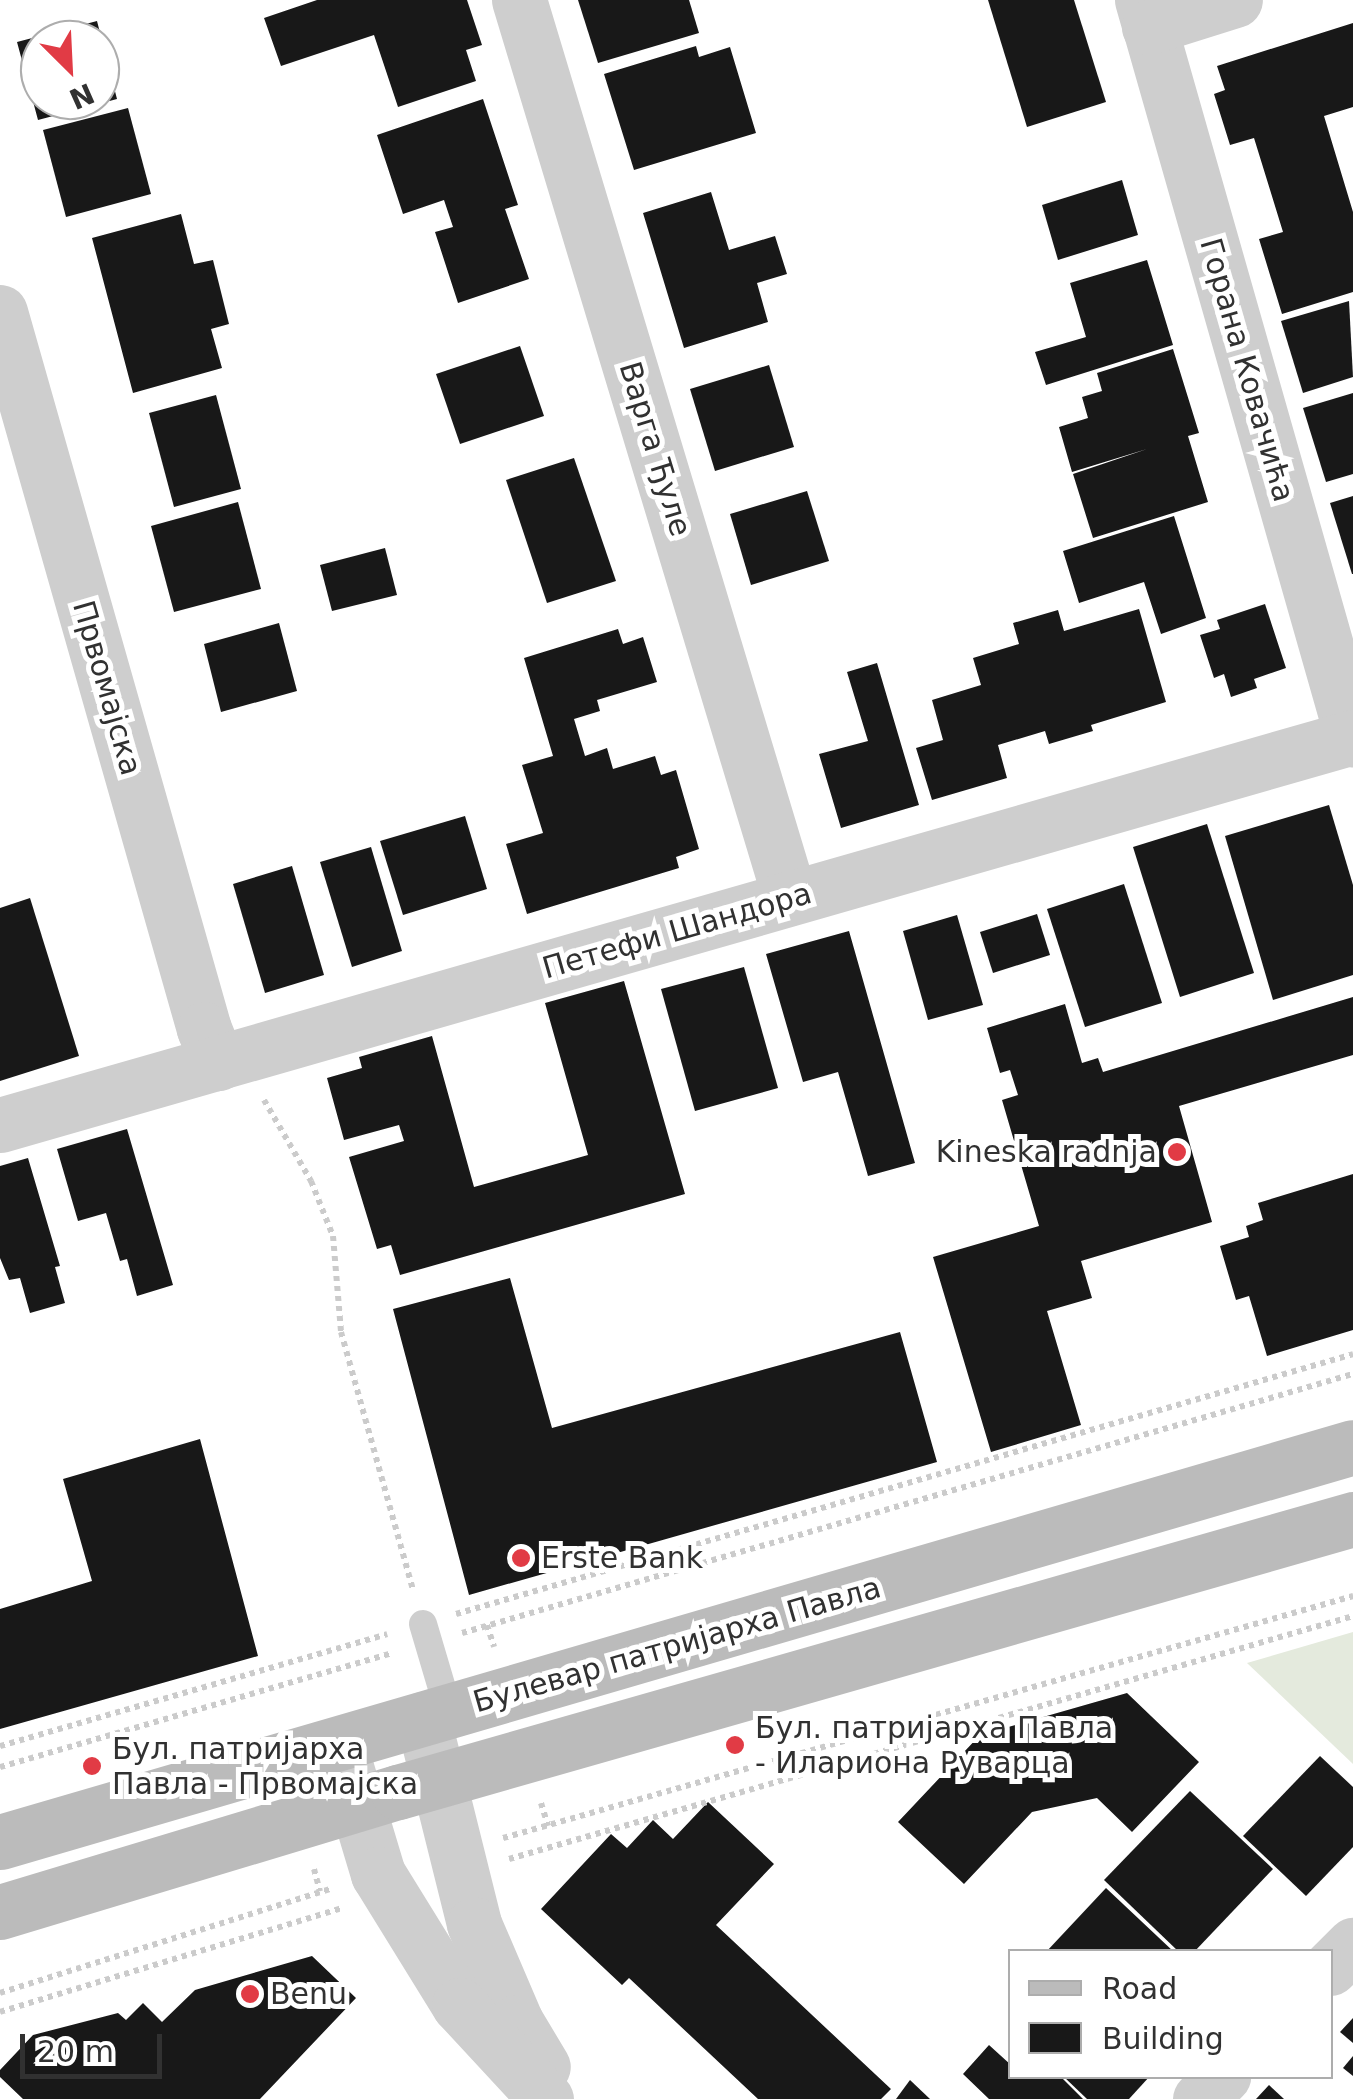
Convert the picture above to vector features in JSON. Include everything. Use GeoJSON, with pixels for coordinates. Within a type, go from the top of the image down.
{"type":"FeatureCollection","features":[{"type":"Feature","properties":{"kind":"main road","name":"Булевар патријарха Павла"},"geometry":{"type":"LineString","coordinates":[[0,1842],[1353,1447]]}},
{"type":"Feature","properties":{"kind":"main road"},"geometry":{"type":"LineString","coordinates":[[0,1912],[356,1805],[1353,1518]]}},
{"type":"Feature","properties":{"kind":"street","name":"Варга Ђуле"},"geometry":{"type":"LineString","coordinates":[[519,0],[790,898]]}},
{"type":"Feature","properties":{"kind":"street"},"geometry":{"type":"LineString","coordinates":[[1145,14],[1235,0]]}},
{"type":"Feature","properties":{"kind":"street","name":"Горана Ковачића"},"geometry":{"type":"LineString","coordinates":[[1145,14],[1353,738]]}},
{"type":"Feature","properties":{"kind":"street","name":"Првомајска"},"geometry":{"type":"LineString","coordinates":[[0,312],[204,1029],[218,1063]]}},
{"type":"Feature","properties":{"kind":"street","name":"Петефи Шандора"},"geometry":{"type":"LineString","coordinates":[[0,1125],[1353,738]]}},
{"type":"Feature","properties":{"kind":"street"},"geometry":{"type":"LineString","coordinates":[[436,1715],[440,1782],[474,1924],[516,2022],[563,2099]]}},
{"type":"Feature","properties":{"kind":"street"},"geometry":{"type":"LineString","coordinates":[[338,1744],[385,1884],[459,2005],[546,2099]]}},
{"type":"Feature","properties":{"kind":"street"},"geometry":{"type":"LineString","coordinates":[[1333,1965],[1353,1945]]}},
{"type":"Feature","properties":{"kind":"street"},"geometry":{"type":"LineString","coordinates":[[1200,2099],[1220,2079]]}},
{"type":"Feature","properties":{"kind":"lane"},"geometry":{"type":"LineString","coordinates":[[426,1633],[436,1715]]}},
{"type":"Feature","properties":{"kind":"path"},"geometry":{"type":"LineString","coordinates":[[218,1063],[253,1082],[311,1180],[334,1236],[341,1332],[426,1633]]}},
{"type":"Feature","properties":{"kind":"path"},"geometry":{"type":"LineString","coordinates":[[0,1767],[426,1633],[1353,1354]]}},
{"type":"Feature","properties":{"kind":"path"},"geometry":{"type":"LineString","coordinates":[[0,1746],[426,1633],[1353,1374]]}},
{"type":"Feature","properties":{"kind":"path"},"geometry":{"type":"LineString","coordinates":[[457,1863],[1353,1596]]}},
{"type":"Feature","properties":{"kind":"path"},"geometry":{"type":"LineString","coordinates":[[457,1863],[1353,1616]]}},
{"type":"Feature","properties":{"kind":"path"},"geometry":{"type":"LineString","coordinates":[[0,1993],[385,1884]]}},
{"type":"Feature","properties":{"kind":"path"},"geometry":{"type":"LineString","coordinates":[[0,2012],[385,1884]]}},
{"type":"Feature","properties":{"kind":"shaded area"},"geometry":{"type":"Polygon","coordinates":[[[1353,1632],[1353,1764],[1247,1663],[1353,1632]]]}},
{"type":"Feature","properties":{"kind":"building"},"geometry":{"type":"Polygon","coordinates":[[[317,0],[467,0],[482,45],[466,50],[476,81],[398,107],[374,35],[281,66],[264,18],[317,0]]]}},
{"type":"Feature","properties":{"kind":"building"},"geometry":{"type":"Polygon","coordinates":[[[578,0],[689,0],[699,33],[598,63],[578,0]]]}},
{"type":"Feature","properties":{"kind":"building"},"geometry":{"type":"Polygon","coordinates":[[[988,0],[1074,0],[1106,102],[1027,127],[988,0]]]}},
{"type":"Feature","properties":{"kind":"building"},"geometry":{"type":"Polygon","coordinates":[[[1353,23],[1353,107],[1324,116],[1353,212],[1353,292],[1282,314],[1259,239],[1283,232],[1254,138],[1230,145],[1214,94],[1225,90],[1217,66],[1353,23]]]}},
{"type":"Feature","properties":{"kind":"building"},"geometry":{"type":"Polygon","coordinates":[[[696,46],[699,57],[730,47],[756,133],[634,170],[604,74],[696,46]]]}},
{"type":"Feature","properties":{"kind":"building"},"geometry":{"type":"Polygon","coordinates":[[[483,99],[518,205],[505,209],[529,279],[458,303],[435,232],[453,227],[444,200],[403,214],[377,135],[483,99]]]}},
{"type":"Feature","properties":{"kind":"building"},"geometry":{"type":"Polygon","coordinates":[[[128,108],[151,194],[66,217],[43,130],[82,120],[120,120],[120,110],[128,108]]]}},
{"type":"Feature","properties":{"kind":"building"},"geometry":{"type":"Polygon","coordinates":[[[1122,180],[1138,235],[1058,260],[1042,205],[1122,180]]]}},
{"type":"Feature","properties":{"kind":"building"},"geometry":{"type":"Polygon","coordinates":[[[711,192],[729,250],[775,236],[787,274],[757,283],[768,322],[684,348],[643,213],[711,192]]]}},
{"type":"Feature","properties":{"kind":"building"},"geometry":{"type":"Polygon","coordinates":[[[181,214],[194,264],[213,260],[229,324],[211,329],[222,368],[133,393],[92,238],[181,214]]]}},
{"type":"Feature","properties":{"kind":"building"},"geometry":{"type":"Polygon","coordinates":[[[1147,260],[1173,345],[1046,385],[1035,352],[1086,337],[1070,283],[1147,260]]]}},
{"type":"Feature","properties":{"kind":"building"},"geometry":{"type":"Polygon","coordinates":[[[1349,301],[1353,377],[1303,393],[1281,321],[1349,301]]]}},
{"type":"Feature","properties":{"kind":"building"},"geometry":{"type":"Polygon","coordinates":[[[520,346],[544,416],[460,444],[436,374],[520,346]]]}},
{"type":"Feature","properties":{"kind":"building"},"geometry":{"type":"Polygon","coordinates":[[[1173,349],[1199,433],[1188,436],[1208,502],[1093,538],[1073,474],[1147,449],[1072,472],[1059,427],[1088,418],[1082,397],[1102,391],[1097,373],[1173,349]]]}},
{"type":"Feature","properties":{"kind":"building"},"geometry":{"type":"Polygon","coordinates":[[[769,365],[794,447],[715,471],[690,389],[769,365]]]}},
{"type":"Feature","properties":{"kind":"building"},"geometry":{"type":"Polygon","coordinates":[[[1353,393],[1353,474],[1326,482],[1303,408],[1353,393]]]}},
{"type":"Feature","properties":{"kind":"building"},"geometry":{"type":"Polygon","coordinates":[[[216,395],[241,489],[174,507],[149,413],[216,395]]]}},
{"type":"Feature","properties":{"kind":"building"},"geometry":{"type":"Polygon","coordinates":[[[574,458],[616,581],[547,603],[506,480],[574,458]]]}},
{"type":"Feature","properties":{"kind":"building"},"geometry":{"type":"Polygon","coordinates":[[[807,491],[829,561],[751,585],[730,514],[807,491]]]}},
{"type":"Feature","properties":{"kind":"building"},"geometry":{"type":"Polygon","coordinates":[[[1353,496],[1353,574],[1352,574],[1330,503],[1353,496]]]}},
{"type":"Feature","properties":{"kind":"building"},"geometry":{"type":"Polygon","coordinates":[[[238,502],[261,589],[174,612],[151,526],[238,502]]]}},
{"type":"Feature","properties":{"kind":"building"},"geometry":{"type":"Polygon","coordinates":[[[1174,516],[1206,618],[1161,634],[1144,582],[1079,603],[1063,551],[1174,516]]]}},
{"type":"Feature","properties":{"kind":"building"},"geometry":{"type":"Polygon","coordinates":[[[385,548],[397,595],[332,611],[320,565],[385,548]]]}},
{"type":"Feature","properties":{"kind":"building"},"geometry":{"type":"Polygon","coordinates":[[[1265,604],[1286,668],[1254,679],[1257,688],[1231,697],[1224,674],[1214,678],[1200,635],[1220,629],[1217,620],[1265,604]]]}},
{"type":"Feature","properties":{"kind":"building"},"geometry":{"type":"Polygon","coordinates":[[[1139,609],[1166,702],[1091,725],[1093,731],[1049,744],[1045,731],[998,745],[1007,778],[932,800],[916,748],[943,740],[932,700],[981,685],[973,658],[1019,644],[1013,623],[1058,610],[1064,631],[1139,609]]]}},
{"type":"Feature","properties":{"kind":"building"},"geometry":{"type":"Polygon","coordinates":[[[279,623],[297,691],[221,712],[204,644],[279,623]]]}},
{"type":"Feature","properties":{"kind":"building"},"geometry":{"type":"Polygon","coordinates":[[[618,629],[623,644],[643,637],[657,682],[597,700],[600,711],[574,719],[585,756],[607,748],[613,769],[655,756],[661,775],[676,770],[699,849],[676,857],[679,868],[527,914],[506,844],[543,833],[522,765],[553,756],[524,658],[618,629]]]}},
{"type":"Feature","properties":{"kind":"building"},"geometry":{"type":"Polygon","coordinates":[[[877,663],[919,805],[841,828],[819,754],[868,741],[847,672],[877,663]]]}},
{"type":"Feature","properties":{"kind":"building"},"geometry":{"type":"Polygon","coordinates":[[[1329,805],[1353,885],[1353,975],[1273,1000],[1225,836],[1329,805]]]}},
{"type":"Feature","properties":{"kind":"building"},"geometry":{"type":"Polygon","coordinates":[[[465,816],[487,889],[403,915],[380,841],[465,816]]]}},
{"type":"Feature","properties":{"kind":"building"},"geometry":{"type":"Polygon","coordinates":[[[1207,824],[1254,973],[1180,997],[1133,847],[1207,824]]]}},
{"type":"Feature","properties":{"kind":"building"},"geometry":{"type":"Polygon","coordinates":[[[371,847],[402,951],[352,967],[320,862],[371,847]]]}},
{"type":"Feature","properties":{"kind":"building"},"geometry":{"type":"Polygon","coordinates":[[[292,866],[324,975],[265,993],[233,884],[292,866]]]}},
{"type":"Feature","properties":{"kind":"building"},"geometry":{"type":"Polygon","coordinates":[[[1124,884],[1162,1003],[1085,1027],[1047,909],[1124,884]]]}},
{"type":"Feature","properties":{"kind":"building"},"geometry":{"type":"Polygon","coordinates":[[[30,898],[79,1056],[0,1081],[0,908],[30,898]]]}},
{"type":"Feature","properties":{"kind":"building"},"geometry":{"type":"Polygon","coordinates":[[[1037,914],[1050,955],[993,973],[980,932],[1037,914]]]}},
{"type":"Feature","properties":{"kind":"building"},"geometry":{"type":"Polygon","coordinates":[[[957,915],[983,1005],[928,1020],[903,931],[957,915]]]}},
{"type":"Feature","properties":{"kind":"building"},"geometry":{"type":"Polygon","coordinates":[[[849,931],[915,1163],[868,1176],[838,1072],[803,1082],[766,954],[849,931]]]}},
{"type":"Feature","properties":{"kind":"building"},"geometry":{"type":"Polygon","coordinates":[[[744,967],[778,1088],[695,1111],[661,989],[744,967]]]}},
{"type":"Feature","properties":{"kind":"building"},"geometry":{"type":"Polygon","coordinates":[[[624,981],[685,1194],[400,1275],[391,1245],[377,1249],[349,1157],[404,1141],[399,1125],[344,1140],[327,1078],[362,1068],[359,1057],[432,1036],[474,1187],[588,1155],[545,1003],[624,981]]]}},
{"type":"Feature","properties":{"kind":"building"},"geometry":{"type":"Polygon","coordinates":[[[1353,997],[1353,1055],[1179,1106],[1212,1222],[1081,1261],[1092,1298],[1047,1311],[1081,1425],[991,1452],[933,1257],[1039,1226],[1002,1100],[1018,1095],[1010,1070],[1000,1073],[987,1028],[1065,1004],[1082,1063],[1098,1058],[1103,1072],[1353,997]]]}},
{"type":"Feature","properties":{"kind":"building"},"geometry":{"type":"Polygon","coordinates":[[[127,1129],[173,1285],[137,1296],[127,1259],[120,1261],[106,1213],[78,1221],[57,1149],[127,1129]]]}},
{"type":"Feature","properties":{"kind":"building"},"geometry":{"type":"Polygon","coordinates":[[[28,1158],[60,1266],[55,1267],[65,1303],[30,1313],[20,1278],[9,1280],[0,1258],[0,1166],[28,1158]]]}},
{"type":"Feature","properties":{"kind":"building"},"geometry":{"type":"Polygon","coordinates":[[[1353,1174],[1353,1330],[1267,1356],[1249,1296],[1236,1300],[1220,1246],[1249,1237],[1246,1226],[1263,1220],[1258,1203],[1353,1174]]]}},
{"type":"Feature","properties":{"kind":"building"},"geometry":{"type":"Polygon","coordinates":[[[510,1278],[552,1428],[900,1332],[937,1462],[469,1595],[393,1309],[510,1278]]]}},
{"type":"Feature","properties":{"kind":"building"},"geometry":{"type":"Polygon","coordinates":[[[200,1439],[258,1656],[0,1729],[0,1609],[92,1581],[63,1479],[200,1439]]]}},
{"type":"Feature","properties":{"kind":"building"},"geometry":{"type":"Polygon","coordinates":[[[1127,1693],[1199,1762],[1132,1832],[1097,1798],[1032,1812],[964,1884],[898,1822],[980,1735],[1127,1693]]]}},
{"type":"Feature","properties":{"kind":"building"},"geometry":{"type":"Polygon","coordinates":[[[1320,1756],[1353,1787],[1353,1847],[1306,1896],[1243,1836],[1320,1756]]]}},
{"type":"Feature","properties":{"kind":"building"},"geometry":{"type":"Polygon","coordinates":[[[1190,1791],[1273,1869],[1197,1949],[1176,1949],[1104,1880],[1190,1791]]]}},
{"type":"Feature","properties":{"kind":"building"},"geometry":{"type":"Polygon","coordinates":[[[708,1802],[774,1864],[716,1925],[891,2089],[881,2099],[758,2099],[629,1978],[622,1985],[541,1909],[611,1834],[627,1848],[653,1820],[673,1839],[708,1802]]]}},
{"type":"Feature","properties":{"kind":"building"},"geometry":{"type":"Polygon","coordinates":[[[1106,1888],[1171,1949],[1049,1949],[1106,1888]]]}},
{"type":"Feature","properties":{"kind":"building"},"geometry":{"type":"Polygon","coordinates":[[[312,1956],[356,1998],[260,2099],[23,2099],[0,2077],[0,2070],[33,2035],[118,2013],[126,2020],[143,2003],[162,2022],[195,1990],[312,1956]]]}},
{"type":"Feature","properties":{"kind":"building"},"geometry":{"type":"Polygon","coordinates":[[[1353,2018],[1353,2043],[1340,2032],[1353,2018]]]}},
{"type":"Feature","properties":{"kind":"building"},"geometry":{"type":"Polygon","coordinates":[[[989,2045],[1008,2062],[1008,2079],[1063,2079],[1083,2099],[989,2099],[963,2074],[989,2045]]]}},
{"type":"Feature","properties":{"kind":"building"},"geometry":{"type":"Polygon","coordinates":[[[1353,2056],[1353,2076],[1343,2068],[1353,2056]]]}},
{"type":"Feature","properties":{"kind":"building"},"geometry":{"type":"Polygon","coordinates":[[[1066,2079],[1147,2079],[1129,2099],[1087,2099],[1066,2079]]]}},
{"type":"Feature","properties":{"kind":"building"},"geometry":{"type":"Polygon","coordinates":[[[910,2080],[930,2099],[896,2099],[910,2080]]]}},
{"type":"Feature","properties":{"kind":"building"},"geometry":{"type":"Polygon","coordinates":[[[1269,2085],[1284,2099],[1256,2099],[1269,2085]]]}},
{"type":"Feature","properties":{"kind":"place","name":"Kineska radnja"},"geometry":{"type":"Point","coordinates":[1177,1152]}},
{"type":"Feature","properties":{"kind":"place","name":"Erste Bank"},"geometry":{"type":"Point","coordinates":[521,1558]}},
{"type":"Feature","properties":{"kind":"place","name":"Бул. патријарха Павла - Илариона Руварца"},"geometry":{"type":"Point","coordinates":[735,1745]}},
{"type":"Feature","properties":{"kind":"place","name":"Бул. патријарха Павла - Првомајска"},"geometry":{"type":"Point","coordinates":[92,1766]}},
{"type":"Feature","properties":{"kind":"place","name":"Benu"},"geometry":{"type":"Point","coordinates":[250,1994]}}]}
